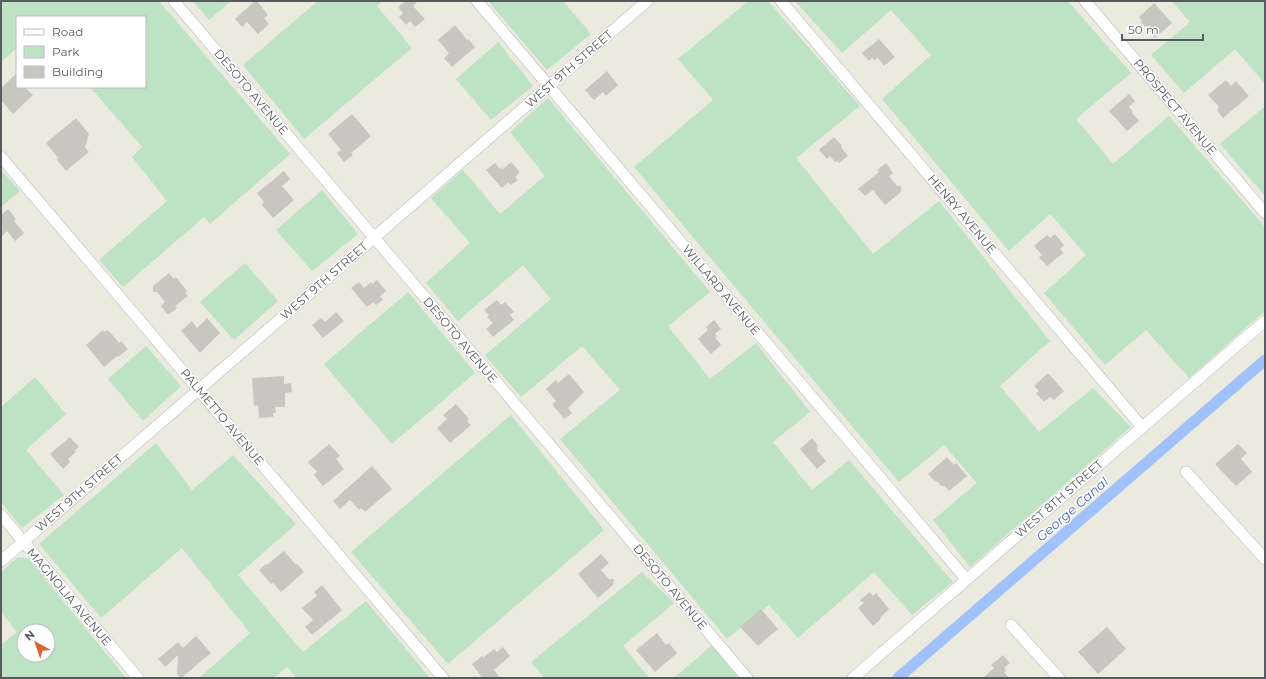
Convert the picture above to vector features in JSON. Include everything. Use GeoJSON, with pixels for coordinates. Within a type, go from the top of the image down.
{"type":"FeatureCollection","features":[{"type":"Feature","properties":{"kind":"street","name":"DESOTO AVENUE"},"geometry":{"type":"LineString","coordinates":[[174,1],[747,678]]}},
{"type":"Feature","properties":{"kind":"street","name":"WILLARD AVENUE"},"geometry":{"type":"LineString","coordinates":[[476,1],[966,579]]}},
{"type":"Feature","properties":{"kind":"street","name":"WEST 9TH STREET"},"geometry":{"type":"LineString","coordinates":[[1,561],[647,1]]}},
{"type":"Feature","properties":{"kind":"street","name":"HENRY AVENUE"},"geometry":{"type":"LineString","coordinates":[[781,1],[1142,427]]}},
{"type":"Feature","properties":{"kind":"street","name":"PROSPECT AVENUE"},"geometry":{"type":"LineString","coordinates":[[1085,1],[1265,213]]}},
{"type":"Feature","properties":{"kind":"street","name":"PALMETTO AVENUE"},"geometry":{"type":"LineString","coordinates":[[1,157],[443,678]]}},
{"type":"Feature","properties":{"kind":"street","name":"WEST 8TH STREET"},"geometry":{"type":"LineString","coordinates":[[853,678],[1265,321]]}},
{"type":"Feature","properties":{"kind":"street"},"geometry":{"type":"LineString","coordinates":[[1186,472],[1265,559]]}},
{"type":"Feature","properties":{"kind":"street","name":"MAGNOLIA AVENUE"},"geometry":{"type":"LineString","coordinates":[[1,515],[138,678]]}},
{"type":"Feature","properties":{"kind":"street"},"geometry":{"type":"LineString","coordinates":[[1010,625],[1059,678]]}},
{"type":"Feature","properties":{"kind":"green space"},"geometry":{"type":"Polygon","coordinates":[[[1,1],[159,1],[290,154],[210,224],[204,217],[123,287],[99,260],[167,201],[132,157],[142,147],[91,88],[146,88],[146,16],[16,16],[16,49],[1,62],[1,1]]]}},
{"type":"Feature","properties":{"kind":"green space"},"geometry":{"type":"Polygon","coordinates":[[[193,1],[231,1],[209,20],[193,1]]]}},
{"type":"Feature","properties":{"kind":"green space"},"geometry":{"type":"Polygon","coordinates":[[[318,1],[382,1],[377,6],[412,48],[304,139],[243,65],[318,1]]]}},
{"type":"Feature","properties":{"kind":"green space"},"geometry":{"type":"Polygon","coordinates":[[[488,1],[563,1],[591,34],[547,70],[488,1]]]}},
{"type":"Feature","properties":{"kind":"green space"},"geometry":{"type":"Polygon","coordinates":[[[748,1],[768,1],[860,106],[796,158],[873,254],[939,201],[1050,341],[1000,386],[1039,432],[1093,388],[1131,427],[970,567],[933,520],[977,483],[944,445],[899,482],[634,167],[713,100],[678,59],[748,1]]]}},
{"type":"Feature","properties":{"kind":"green space"},"geometry":{"type":"Polygon","coordinates":[[[795,1],[1068,1],[1131,73],[1076,119],[1113,164],[1169,116],[1265,227],[1265,311],[1189,378],[1146,330],[1105,365],[1044,293],[1086,255],[1050,214],[1009,251],[882,99],[931,55],[891,10],[842,53],[795,1]]]}},
{"type":"Feature","properties":{"kind":"green space"},"geometry":{"type":"Polygon","coordinates":[[[1172,1],[1265,1],[1265,84],[1235,49],[1184,93],[1151,55],[1190,22],[1172,1]]]}},
{"type":"Feature","properties":{"kind":"green space"},"geometry":{"type":"Polygon","coordinates":[[[498,42],[533,86],[491,120],[456,79],[498,42]]]}},
{"type":"Feature","properties":{"kind":"green space"},"geometry":{"type":"Polygon","coordinates":[[[548,98],[710,292],[668,326],[710,379],[756,343],[810,412],[773,442],[812,490],[849,460],[953,582],[912,615],[874,572],[798,638],[769,605],[727,639],[560,439],[620,390],[582,346],[521,397],[485,355],[551,299],[523,265],[458,321],[426,283],[470,243],[431,198],[463,170],[500,214],[545,176],[510,132],[548,98]]]}},
{"type":"Feature","properties":{"kind":"green space"},"geometry":{"type":"Polygon","coordinates":[[[1265,106],[1265,196],[1220,144],[1265,106]]]}},
{"type":"Feature","properties":{"kind":"green space"},"geometry":{"type":"Polygon","coordinates":[[[1,170],[20,191],[1,207],[1,170]]]}},
{"type":"Feature","properties":{"kind":"green space"},"geometry":{"type":"Polygon","coordinates":[[[322,190],[358,234],[312,271],[276,230],[322,190]]]}},
{"type":"Feature","properties":{"kind":"green space"},"geometry":{"type":"Polygon","coordinates":[[[245,263],[278,301],[234,340],[200,302],[245,263]]]}},
{"type":"Feature","properties":{"kind":"green space"},"geometry":{"type":"Polygon","coordinates":[[[408,292],[475,373],[392,444],[324,364],[408,292]]]}},
{"type":"Feature","properties":{"kind":"green space"},"geometry":{"type":"Polygon","coordinates":[[[146,346],[181,386],[143,421],[108,379],[146,346]]]}},
{"type":"Feature","properties":{"kind":"green space"},"geometry":{"type":"Polygon","coordinates":[[[35,377],[66,414],[26,450],[64,495],[22,528],[1,502],[1,407],[35,377]]]}},
{"type":"Feature","properties":{"kind":"green space"},"geometry":{"type":"Polygon","coordinates":[[[511,415],[604,530],[448,664],[351,552],[511,415]]]}},
{"type":"Feature","properties":{"kind":"green space"},"geometry":{"type":"Polygon","coordinates":[[[156,443],[192,490],[233,455],[296,524],[238,575],[303,652],[366,601],[430,678],[296,678],[287,667],[274,678],[199,678],[250,633],[182,548],[101,618],[39,544],[156,443]]]}},
{"type":"Feature","properties":{"kind":"green space"},"geometry":{"type":"Polygon","coordinates":[[[18,557],[29,559],[126,678],[1,678],[1,645],[16,633],[16,663],[56,663],[56,623],[16,623],[16,631],[1,612],[1,572],[18,557]]]}},
{"type":"Feature","properties":{"kind":"green space"},"geometry":{"type":"Polygon","coordinates":[[[642,572],[674,603],[623,646],[649,678],[544,678],[531,662],[642,572]]]}},
{"type":"Feature","properties":{"kind":"green space"},"geometry":{"type":"Polygon","coordinates":[[[712,645],[739,678],[674,678],[712,645]]]}},
{"type":"Feature","properties":{"kind":"building"},"geometry":{"type":"Polygon","coordinates":[[[255,1],[257,1],[268,15],[264,18],[269,24],[258,34],[247,22],[242,27],[235,19],[255,1]]]}},
{"type":"Feature","properties":{"kind":"building"},"geometry":{"type":"Polygon","coordinates":[[[405,1],[418,1],[413,6],[425,19],[415,27],[410,21],[406,25],[399,17],[403,13],[398,7],[405,1]]]}},
{"type":"Feature","properties":{"kind":"building"},"geometry":{"type":"Polygon","coordinates":[[[1154,3],[1172,23],[1155,38],[1141,22],[1142,21],[1139,17],[1154,3]]]}},
{"type":"Feature","properties":{"kind":"building"},"geometry":{"type":"Polygon","coordinates":[[[455,25],[467,40],[468,39],[475,47],[452,67],[444,58],[449,53],[438,40],[455,25]]]}},
{"type":"Feature","properties":{"kind":"building"},"geometry":{"type":"Polygon","coordinates":[[[879,39],[895,57],[884,66],[878,58],[875,60],[872,58],[869,61],[862,53],[879,39]]]}},
{"type":"Feature","properties":{"kind":"building"},"geometry":{"type":"Polygon","coordinates":[[[607,71],[618,85],[606,96],[603,92],[594,100],[585,90],[607,71]]]}},
{"type":"Feature","properties":{"kind":"building"},"geometry":{"type":"Polygon","coordinates":[[[16,74],[16,88],[26,88],[33,95],[13,114],[1,100],[1,88],[16,74]]]}},
{"type":"Feature","properties":{"kind":"building"},"geometry":{"type":"Polygon","coordinates":[[[1226,80],[1231,86],[1236,81],[1249,96],[1223,118],[1217,110],[1219,107],[1208,95],[1226,80]]]}},
{"type":"Feature","properties":{"kind":"building"},"geometry":{"type":"Polygon","coordinates":[[[1129,94],[1135,101],[1129,107],[1139,121],[1127,131],[1109,111],[1129,94]]]}},
{"type":"Feature","properties":{"kind":"building"},"geometry":{"type":"Polygon","coordinates":[[[352,114],[371,136],[351,153],[353,155],[344,162],[337,153],[341,150],[328,134],[352,114]]]}},
{"type":"Feature","properties":{"kind":"building"},"geometry":{"type":"Polygon","coordinates":[[[76,118],[89,134],[85,147],[89,152],[66,171],[46,143],[76,118]]]}},
{"type":"Feature","properties":{"kind":"building"},"geometry":{"type":"Polygon","coordinates":[[[834,137],[848,156],[839,163],[836,161],[835,162],[830,156],[827,159],[819,150],[834,137]]]}},
{"type":"Feature","properties":{"kind":"building"},"geometry":{"type":"Polygon","coordinates":[[[511,162],[520,172],[515,177],[518,180],[511,185],[508,182],[502,188],[486,170],[495,163],[500,169],[501,167],[503,169],[511,162]]]}},
{"type":"Feature","properties":{"kind":"building"},"geometry":{"type":"Polygon","coordinates":[[[886,163],[893,173],[889,176],[897,186],[901,186],[901,192],[885,205],[873,190],[865,196],[858,189],[879,172],[877,170],[886,163]]]}},
{"type":"Feature","properties":{"kind":"building"},"geometry":{"type":"Polygon","coordinates":[[[284,171],[290,179],[282,186],[294,200],[273,218],[262,205],[264,202],[257,193],[284,171]]]}},
{"type":"Feature","properties":{"kind":"building"},"geometry":{"type":"Polygon","coordinates":[[[8,209],[16,219],[14,221],[24,233],[15,241],[7,231],[1,237],[1,215],[8,209]]]}},
{"type":"Feature","properties":{"kind":"building"},"geometry":{"type":"Polygon","coordinates":[[[1055,234],[1064,245],[1060,249],[1063,253],[1047,266],[1039,257],[1042,255],[1034,246],[1047,235],[1050,238],[1055,234]]]}},
{"type":"Feature","properties":{"kind":"building"},"geometry":{"type":"Polygon","coordinates":[[[169,273],[174,279],[176,277],[187,291],[185,293],[188,296],[175,306],[177,308],[168,315],[161,306],[165,302],[157,292],[153,292],[153,286],[169,273]]]}},
{"type":"Feature","properties":{"kind":"building"},"geometry":{"type":"Polygon","coordinates":[[[377,280],[386,291],[380,296],[383,300],[376,305],[373,302],[367,307],[351,288],[359,282],[364,288],[371,282],[372,284],[377,280]]]}},
{"type":"Feature","properties":{"kind":"building"},"geometry":{"type":"Polygon","coordinates":[[[497,300],[501,305],[505,302],[514,312],[510,315],[514,320],[493,337],[486,329],[493,323],[487,317],[489,315],[484,310],[497,300]]]}},
{"type":"Feature","properties":{"kind":"building"},"geometry":{"type":"Polygon","coordinates":[[[336,312],[344,321],[323,338],[312,325],[321,318],[325,322],[336,312]]]}},
{"type":"Feature","properties":{"kind":"building"},"geometry":{"type":"Polygon","coordinates":[[[207,318],[220,333],[200,353],[181,331],[192,321],[197,328],[207,318]]]}},
{"type":"Feature","properties":{"kind":"building"},"geometry":{"type":"Polygon","coordinates":[[[714,320],[721,329],[715,334],[717,336],[715,337],[721,345],[711,354],[698,339],[708,330],[706,327],[714,320]]]}},
{"type":"Feature","properties":{"kind":"building"},"geometry":{"type":"Polygon","coordinates":[[[103,330],[105,332],[107,330],[110,332],[119,343],[121,341],[128,349],[104,367],[86,345],[103,330]]]}},
{"type":"Feature","properties":{"kind":"building"},"geometry":{"type":"Polygon","coordinates":[[[1048,373],[1064,391],[1054,400],[1050,397],[1044,402],[1036,393],[1039,391],[1034,386],[1048,373]]]}},
{"type":"Feature","properties":{"kind":"building"},"geometry":{"type":"Polygon","coordinates":[[[569,374],[584,392],[568,408],[572,413],[564,419],[552,404],[556,401],[546,389],[556,380],[558,383],[569,374]]]}},
{"type":"Feature","properties":{"kind":"building"},"geometry":{"type":"Polygon","coordinates":[[[284,376],[284,384],[291,383],[292,392],[285,393],[285,407],[275,407],[276,413],[273,413],[273,417],[259,418],[258,405],[254,406],[252,378],[284,376]]]}},
{"type":"Feature","properties":{"kind":"building"},"geometry":{"type":"Polygon","coordinates":[[[456,404],[469,419],[467,421],[471,425],[450,443],[437,428],[447,419],[443,415],[456,404]]]}},
{"type":"Feature","properties":{"kind":"building"},"geometry":{"type":"Polygon","coordinates":[[[70,437],[79,447],[68,459],[70,462],[63,469],[50,454],[70,437]]]}},
{"type":"Feature","properties":{"kind":"building"},"geometry":{"type":"Polygon","coordinates":[[[812,438],[818,446],[817,450],[826,461],[817,469],[800,449],[812,438]]]}},
{"type":"Feature","properties":{"kind":"building"},"geometry":{"type":"Polygon","coordinates":[[[329,444],[340,456],[336,459],[344,469],[323,486],[314,475],[317,472],[308,462],[329,444]]]}},
{"type":"Feature","properties":{"kind":"building"},"geometry":{"type":"Polygon","coordinates":[[[1238,444],[1247,453],[1241,459],[1252,472],[1236,486],[1215,464],[1238,444]]]}},
{"type":"Feature","properties":{"kind":"building"},"geometry":{"type":"Polygon","coordinates":[[[947,457],[954,465],[956,463],[967,476],[949,491],[928,474],[947,457]]]}},
{"type":"Feature","properties":{"kind":"building"},"geometry":{"type":"Polygon","coordinates":[[[372,466],[392,489],[365,512],[361,508],[359,510],[350,500],[340,509],[333,501],[372,466]]]}},
{"type":"Feature","properties":{"kind":"building"},"geometry":{"type":"Polygon","coordinates":[[[284,551],[304,572],[281,592],[273,583],[271,584],[259,570],[284,551]]]}},
{"type":"Feature","properties":{"kind":"building"},"geometry":{"type":"Polygon","coordinates":[[[601,554],[609,563],[601,570],[609,579],[614,579],[613,585],[598,598],[578,574],[601,554]]]}},
{"type":"Feature","properties":{"kind":"building"},"geometry":{"type":"Polygon","coordinates":[[[322,585],[342,610],[312,635],[305,627],[313,620],[302,608],[317,596],[314,592],[322,585]]]}},
{"type":"Feature","properties":{"kind":"building"},"geometry":{"type":"Polygon","coordinates":[[[870,592],[873,596],[876,593],[889,609],[873,626],[858,608],[864,603],[860,600],[870,592]]]}},
{"type":"Feature","properties":{"kind":"building"},"geometry":{"type":"Polygon","coordinates":[[[761,609],[778,629],[758,646],[740,627],[761,609]]]}},
{"type":"Feature","properties":{"kind":"building"},"geometry":{"type":"Polygon","coordinates":[[[1107,627],[1126,649],[1098,674],[1078,652],[1107,627]]]}},
{"type":"Feature","properties":{"kind":"building"},"geometry":{"type":"Polygon","coordinates":[[[657,633],[666,645],[669,643],[677,653],[655,672],[636,650],[657,633]]]}},
{"type":"Feature","properties":{"kind":"building"},"geometry":{"type":"Polygon","coordinates":[[[196,636],[211,653],[181,678],[177,674],[178,655],[165,667],[158,659],[178,642],[183,648],[196,636]]]}},
{"type":"Feature","properties":{"kind":"building"},"geometry":{"type":"Polygon","coordinates":[[[503,647],[510,656],[494,670],[500,678],[482,678],[472,664],[482,656],[483,658],[494,649],[497,652],[503,647]]]}},
{"type":"Feature","properties":{"kind":"building"},"geometry":{"type":"Polygon","coordinates":[[[1003,655],[1010,663],[1004,668],[1006,671],[1004,672],[1009,678],[983,678],[994,668],[991,665],[1003,655]]]}},
{"type":"Feature","properties":{"kind":"waterway","name":"George Canal"},"geometry":{"type":"LineString","coordinates":[[898,678],[1265,360]]}}]}
